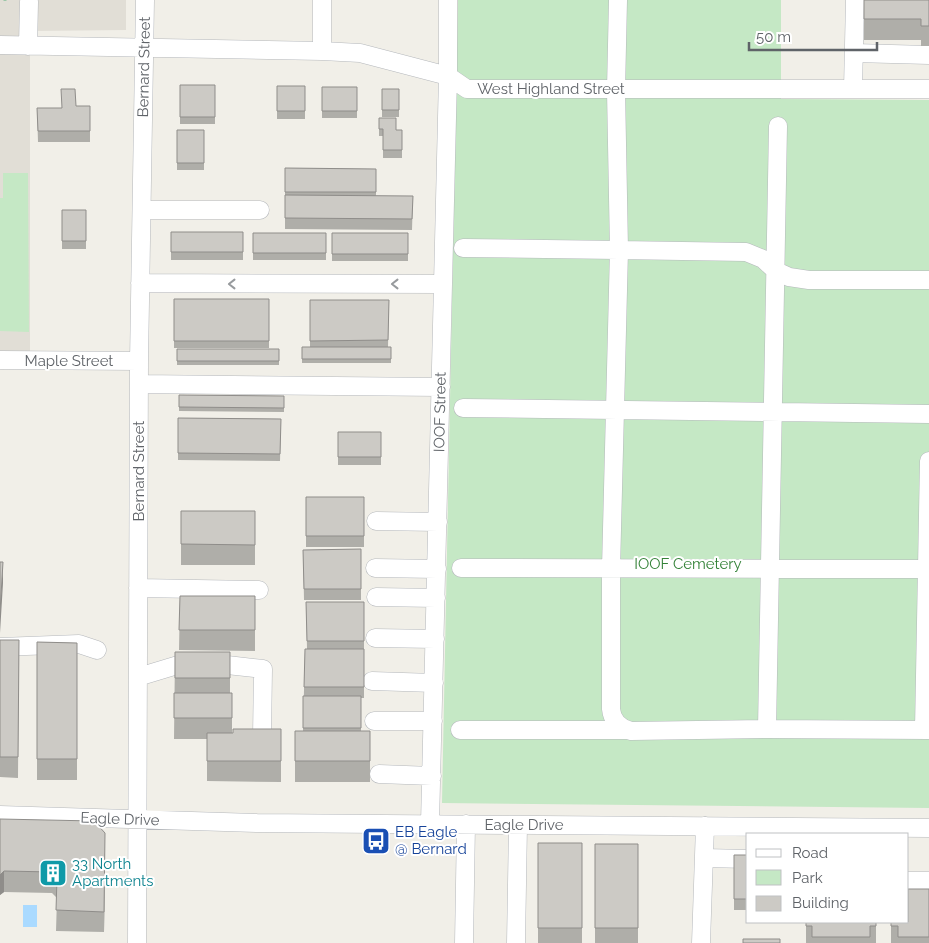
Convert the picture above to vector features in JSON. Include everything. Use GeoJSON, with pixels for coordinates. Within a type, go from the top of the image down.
{"type":"FeatureCollection","features":[{"type":"Feature","properties":{"kind":"street","name":"Bernard Street"},"geometry":{"type":"LineString","coordinates":[[137,943],[139,361],[145,0]]}},
{"type":"Feature","properties":{"kind":"street"},"geometry":{"type":"LineString","coordinates":[[322,0],[322,51]]}},
{"type":"Feature","properties":{"kind":"street","name":"IOOF Street"},"geometry":{"type":"LineString","coordinates":[[430,824],[448,76],[448,0]]}},
{"type":"Feature","properties":{"kind":"street"},"geometry":{"type":"LineString","coordinates":[[618,0],[616,90],[619,250],[610,709],[614,720],[627,730]]}},
{"type":"Feature","properties":{"kind":"street"},"geometry":{"type":"LineString","coordinates":[[853,89],[856,0]]}},
{"type":"Feature","properties":{"kind":"street"},"geometry":{"type":"LineString","coordinates":[[28,46],[29,2]]}},
{"type":"Feature","properties":{"kind":"street","name":"West Highland Street"},"geometry":{"type":"LineString","coordinates":[[0,45],[360,53],[448,76],[467,89],[929,89]]}},
{"type":"Feature","properties":{"kind":"street"},"geometry":{"type":"LineString","coordinates":[[854,53],[929,55]]}},
{"type":"Feature","properties":{"kind":"street"},"geometry":{"type":"LineString","coordinates":[[767,729],[778,126]]}},
{"type":"Feature","properties":{"kind":"street"},"geometry":{"type":"LineString","coordinates":[[142,210],[260,210]]}},
{"type":"Feature","properties":{"kind":"street"},"geometry":{"type":"LineString","coordinates":[[463,248],[746,252],[763,259],[776,271],[790,277],[809,280],[929,280]]}},
{"type":"Feature","properties":{"kind":"street"},"geometry":{"type":"LineString","coordinates":[[140,283],[443,284]]}},
{"type":"Feature","properties":{"kind":"street","name":"Maple Street"},"geometry":{"type":"LineString","coordinates":[[0,360],[139,361]]}},
{"type":"Feature","properties":{"kind":"street"},"geometry":{"type":"LineString","coordinates":[[139,384],[441,387]]}},
{"type":"Feature","properties":{"kind":"street"},"geometry":{"type":"LineString","coordinates":[[463,408],[929,414]]}},
{"type":"Feature","properties":{"kind":"street"},"geometry":{"type":"LineString","coordinates":[[460,730],[926,730],[929,461]]}},
{"type":"Feature","properties":{"kind":"street"},"geometry":{"type":"LineString","coordinates":[[376,521],[438,522]]}},
{"type":"Feature","properties":{"kind":"street"},"geometry":{"type":"LineString","coordinates":[[375,568],[436,569]]}},
{"type":"Feature","properties":{"kind":"street"},"geometry":{"type":"LineString","coordinates":[[461,568],[612,570],[928,569]]}},
{"type":"Feature","properties":{"kind":"street"},"geometry":{"type":"LineString","coordinates":[[138,588],[259,590]]}},
{"type":"Feature","properties":{"kind":"street"},"geometry":{"type":"LineString","coordinates":[[376,598],[436,598]]}},
{"type":"Feature","properties":{"kind":"street"},"geometry":{"type":"LineString","coordinates":[[376,638],[435,639]]}},
{"type":"Feature","properties":{"kind":"street"},"geometry":{"type":"LineString","coordinates":[[0,647],[79,644],[97,650]]}},
{"type":"Feature","properties":{"kind":"street"},"geometry":{"type":"LineString","coordinates":[[138,677],[181,664],[227,665],[263,669],[262,737]]}},
{"type":"Feature","properties":{"kind":"street"},"geometry":{"type":"LineString","coordinates":[[372,681],[434,683]]}},
{"type":"Feature","properties":{"kind":"street"},"geometry":{"type":"LineString","coordinates":[[374,721],[433,721]]}},
{"type":"Feature","properties":{"kind":"street"},"geometry":{"type":"LineString","coordinates":[[379,774],[432,776]]}},
{"type":"Feature","properties":{"kind":"street","name":"Eagle Drive"},"geometry":{"type":"LineString","coordinates":[[0,815],[257,823],[705,826],[773,830],[885,831],[929,828]]}},
{"type":"Feature","properties":{"kind":"street"},"geometry":{"type":"LineString","coordinates":[[464,943],[466,824]]}},
{"type":"Feature","properties":{"kind":"street"},"geometry":{"type":"LineString","coordinates":[[516,943],[518,824]]}},
{"type":"Feature","properties":{"kind":"street"},"geometry":{"type":"LineString","coordinates":[[701,943],[705,826]]}},
{"type":"Feature","properties":{"kind":"street"},"geometry":{"type":"LineString","coordinates":[[704,858],[746,859]]}},
{"type":"Feature","properties":{"kind":"street"},"geometry":{"type":"LineString","coordinates":[[909,881],[929,881]]}},
{"type":"Feature","properties":{"kind":"shaded area"},"geometry":{"type":"Polygon","coordinates":[[[0,0],[126,0],[126,30],[30,31],[30,360],[0,360],[0,0]]]}},
{"type":"Feature","properties":{"kind":"green space","name":"IOOF Cemetery"},"geometry":{"type":"Polygon","coordinates":[[[458,0],[781,0],[781,99],[929,100],[929,808],[442,803],[458,0]]]}},
{"type":"Feature","properties":{"kind":"green space"},"geometry":{"type":"Polygon","coordinates":[[[3,173],[28,173],[29,332],[0,331],[0,198],[3,198],[3,173]]]}},
{"type":"Feature","properties":{"kind":"water"},"geometry":{"type":"Polygon","coordinates":[[[23,905],[37,905],[37,927],[23,927],[23,905]]]}},
{"type":"Feature","properties":{"kind":"building"},"geometry":{"type":"Polygon","coordinates":[[[864,0],[929,0],[929,26],[921,26],[921,19],[864,19],[864,0]]]}},
{"type":"Feature","properties":{"kind":"building"},"geometry":{"type":"Polygon","coordinates":[[[180,85],[215,85],[215,117],[180,117],[180,85]]]}},
{"type":"Feature","properties":{"kind":"building"},"geometry":{"type":"Polygon","coordinates":[[[277,86],[305,86],[305,111],[277,111],[277,86]]]}},
{"type":"Feature","properties":{"kind":"building"},"geometry":{"type":"Polygon","coordinates":[[[322,87],[357,87],[357,111],[322,111],[322,87]]]}},
{"type":"Feature","properties":{"kind":"building"},"geometry":{"type":"Polygon","coordinates":[[[61,89],[75,89],[76,106],[90,106],[90,131],[38,131],[37,108],[62,108],[61,89]]]}},
{"type":"Feature","properties":{"kind":"building"},"geometry":{"type":"Polygon","coordinates":[[[382,89],[399,89],[399,110],[382,110],[382,89]]]}},
{"type":"Feature","properties":{"kind":"building"},"geometry":{"type":"Polygon","coordinates":[[[379,118],[396,118],[396,130],[402,130],[402,150],[383,150],[383,129],[379,129],[379,118]]]}},
{"type":"Feature","properties":{"kind":"building"},"geometry":{"type":"Polygon","coordinates":[[[177,130],[204,130],[204,163],[177,163],[177,130]]]}},
{"type":"Feature","properties":{"kind":"building"},"geometry":{"type":"Polygon","coordinates":[[[285,168],[376,169],[376,192],[285,192],[285,168]]]}},
{"type":"Feature","properties":{"kind":"building"},"geometry":{"type":"Polygon","coordinates":[[[285,195],[413,196],[412,219],[285,218],[285,195]]]}},
{"type":"Feature","properties":{"kind":"building"},"geometry":{"type":"Polygon","coordinates":[[[62,210],[86,210],[86,241],[62,241],[62,210]]]}},
{"type":"Feature","properties":{"kind":"building"},"geometry":{"type":"Polygon","coordinates":[[[171,232],[243,232],[243,252],[171,252],[171,232]]]}},
{"type":"Feature","properties":{"kind":"building"},"geometry":{"type":"Polygon","coordinates":[[[253,233],[326,233],[326,253],[253,253],[253,233]]]}},
{"type":"Feature","properties":{"kind":"building"},"geometry":{"type":"Polygon","coordinates":[[[332,233],[408,233],[408,254],[332,254],[332,233]]]}},
{"type":"Feature","properties":{"kind":"building"},"geometry":{"type":"Polygon","coordinates":[[[174,299],[269,299],[269,341],[174,341],[174,299]]]}},
{"type":"Feature","properties":{"kind":"building"},"geometry":{"type":"Polygon","coordinates":[[[310,300],[389,300],[388,340],[310,341],[310,300]]]}},
{"type":"Feature","properties":{"kind":"building"},"geometry":{"type":"Polygon","coordinates":[[[302,347],[391,347],[391,359],[302,359],[302,347]]]}},
{"type":"Feature","properties":{"kind":"building"},"geometry":{"type":"Polygon","coordinates":[[[177,349],[279,349],[279,361],[177,361],[177,349]]]}},
{"type":"Feature","properties":{"kind":"building"},"geometry":{"type":"Polygon","coordinates":[[[179,395],[284,396],[284,408],[179,407],[179,395]]]}},
{"type":"Feature","properties":{"kind":"building"},"geometry":{"type":"Polygon","coordinates":[[[178,418],[281,419],[280,454],[178,453],[178,418]]]}},
{"type":"Feature","properties":{"kind":"building"},"geometry":{"type":"Polygon","coordinates":[[[338,432],[381,432],[381,457],[338,457],[338,432]]]}},
{"type":"Feature","properties":{"kind":"building"},"geometry":{"type":"Polygon","coordinates":[[[306,497],[364,497],[364,536],[306,536],[306,497]]]}},
{"type":"Feature","properties":{"kind":"building"},"geometry":{"type":"Polygon","coordinates":[[[181,511],[255,511],[255,545],[181,544],[181,511]]]}},
{"type":"Feature","properties":{"kind":"building"},"geometry":{"type":"Polygon","coordinates":[[[361,549],[361,589],[304,589],[303,550],[361,549]]]}},
{"type":"Feature","properties":{"kind":"building"},"geometry":{"type":"Polygon","coordinates":[[[0,562],[3,562],[0,612],[0,562]]]}},
{"type":"Feature","properties":{"kind":"building"},"geometry":{"type":"Polygon","coordinates":[[[180,596],[255,596],[255,630],[179,630],[180,596]]]}},
{"type":"Feature","properties":{"kind":"building"},"geometry":{"type":"Polygon","coordinates":[[[306,602],[364,602],[364,641],[307,641],[306,602]]]}},
{"type":"Feature","properties":{"kind":"building"},"geometry":{"type":"Polygon","coordinates":[[[0,640],[19,640],[18,757],[0,757],[0,640]]]}},
{"type":"Feature","properties":{"kind":"building"},"geometry":{"type":"Polygon","coordinates":[[[37,642],[77,643],[77,759],[37,759],[37,642]]]}},
{"type":"Feature","properties":{"kind":"building"},"geometry":{"type":"Polygon","coordinates":[[[305,649],[364,649],[364,687],[304,687],[305,649]]]}},
{"type":"Feature","properties":{"kind":"building"},"geometry":{"type":"Polygon","coordinates":[[[175,652],[230,652],[230,678],[175,678],[175,652]]]}},
{"type":"Feature","properties":{"kind":"building"},"geometry":{"type":"Polygon","coordinates":[[[174,693],[232,693],[232,718],[174,718],[174,693]]]}},
{"type":"Feature","properties":{"kind":"building"},"geometry":{"type":"Polygon","coordinates":[[[303,696],[361,696],[361,728],[303,728],[303,696]]]}},
{"type":"Feature","properties":{"kind":"building"},"geometry":{"type":"Polygon","coordinates":[[[233,729],[281,729],[281,761],[207,761],[207,733],[233,733],[233,729]]]}},
{"type":"Feature","properties":{"kind":"building"},"geometry":{"type":"Polygon","coordinates":[[[295,731],[370,731],[370,761],[295,761],[295,731]]]}},
{"type":"Feature","properties":{"kind":"building","name":"33 North Apartments"},"geometry":{"type":"Polygon","coordinates":[[[0,819],[94,821],[105,833],[104,912],[56,910],[57,878],[52,872],[4,871],[0,875],[0,819]]]}},
{"type":"Feature","properties":{"kind":"building"},"geometry":{"type":"Polygon","coordinates":[[[538,843],[582,843],[582,928],[538,928],[538,843]]]}},
{"type":"Feature","properties":{"kind":"building"},"geometry":{"type":"Polygon","coordinates":[[[595,844],[638,844],[638,928],[595,928],[595,844]]]}},
{"type":"Feature","properties":{"kind":"building"},"geometry":{"type":"Polygon","coordinates":[[[734,855],[746,855],[746,899],[734,899],[734,855]]]}},
{"type":"Feature","properties":{"kind":"building"},"geometry":{"type":"Polygon","coordinates":[[[909,889],[929,889],[929,937],[898,937],[898,926],[891,926],[891,923],[909,923],[909,889]]]}},
{"type":"Feature","properties":{"kind":"building"},"geometry":{"type":"Polygon","coordinates":[[[806,923],[876,923],[876,926],[870,926],[870,937],[812,937],[812,926],[806,926],[806,923]]]}},
{"type":"Feature","properties":{"kind":"building"},"geometry":{"type":"Polygon","coordinates":[[[743,939],[780,939],[780,943],[743,943],[743,939]]]}},
{"type":"Feature","properties":{"kind":"place","name":"EB Eagle @ Bernard"},"geometry":{"type":"Point","coordinates":[376,841]}},
{"type":"Feature","properties":{"kind":"place","name":"33 North Apartments"},"geometry":{"type":"Point","coordinates":[53,873]}}]}
